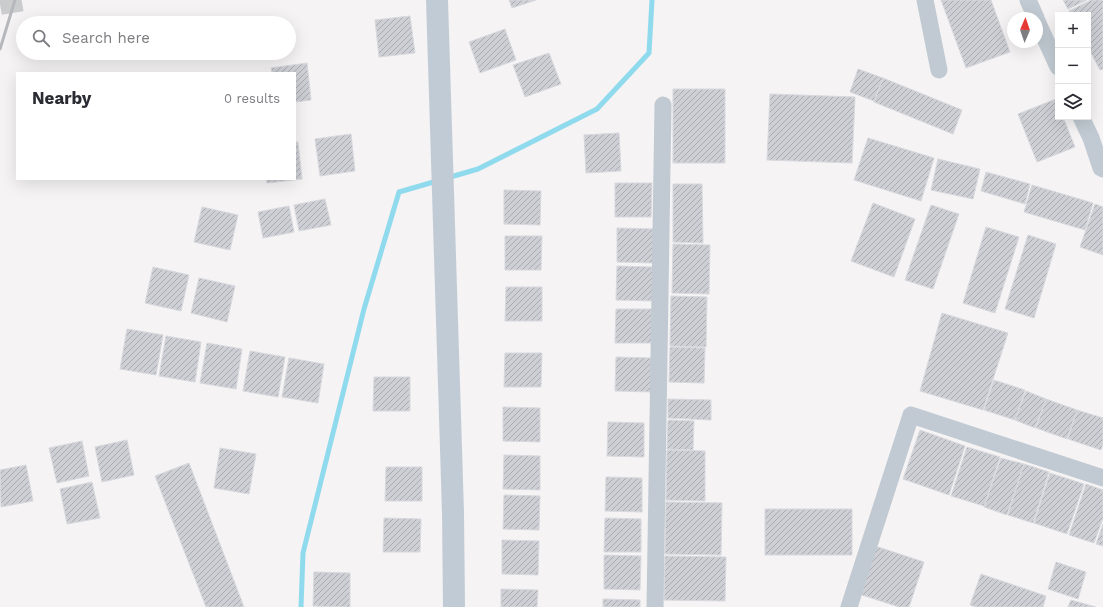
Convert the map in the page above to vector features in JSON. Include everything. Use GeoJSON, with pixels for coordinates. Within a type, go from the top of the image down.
{"type":"FeatureCollection","features":[{"type":"Feature","properties":{"kind":"main road"},"geometry":{"type":"LineString","coordinates":[[437,0],[454,513],[454,607]]}},
{"type":"Feature","properties":{"kind":"street"},"geometry":{"type":"LineString","coordinates":[[925,0],[939,70]]}},
{"type":"Feature","properties":{"kind":"street"},"geometry":{"type":"LineString","coordinates":[[1028,0],[1033,12]]}},
{"type":"Feature","properties":{"kind":"street"},"geometry":{"type":"LineString","coordinates":[[1043,34],[1055,60]]}},
{"type":"Feature","properties":{"kind":"street"},"geometry":{"type":"LineString","coordinates":[[655,607],[663,105]]}},
{"type":"Feature","properties":{"kind":"street"},"geometry":{"type":"LineString","coordinates":[[1082,120],[1102,168]]}},
{"type":"Feature","properties":{"kind":"street"},"geometry":{"type":"LineString","coordinates":[[849,607],[911,415],[1103,478]]}},
{"type":"Feature","properties":{"kind":"building"},"geometry":{"type":"Polygon","coordinates":[[[509,0],[536,0],[512,8],[509,0]]]}},
{"type":"Feature","properties":{"kind":"building"},"geometry":{"type":"Polygon","coordinates":[[[941,0],[991,0],[1007,44],[1007,48],[1009,48],[1010,52],[966,68],[941,0]]]}},
{"type":"Feature","properties":{"kind":"building"},"geometry":{"type":"Polygon","coordinates":[[[1063,0],[1087,0],[1068,9],[1063,0]]]}},
{"type":"Feature","properties":{"kind":"building"},"geometry":{"type":"Polygon","coordinates":[[[1091,0],[1103,0],[1103,69],[1100,70],[1091,53],[1091,12],[1069,11],[1091,0]]]}},
{"type":"Feature","properties":{"kind":"building"},"geometry":{"type":"Polygon","coordinates":[[[410,16],[415,53],[379,57],[375,20],[410,16]]]}},
{"type":"Feature","properties":{"kind":"building"},"geometry":{"type":"Polygon","coordinates":[[[505,29],[516,60],[480,73],[469,42],[505,29]]]}},
{"type":"Feature","properties":{"kind":"building"},"geometry":{"type":"Polygon","coordinates":[[[549,53],[561,84],[525,97],[513,65],[549,53]]]}},
{"type":"Feature","properties":{"kind":"building"},"geometry":{"type":"Polygon","coordinates":[[[307,63],[311,100],[296,102],[296,72],[272,72],[271,68],[307,63]]]}},
{"type":"Feature","properties":{"kind":"building"},"geometry":{"type":"Polygon","coordinates":[[[858,69],[883,78],[874,101],[850,92],[858,69]]]}},
{"type":"Feature","properties":{"kind":"building"},"geometry":{"type":"Polygon","coordinates":[[[883,78],[962,110],[953,134],[874,102],[883,78]]]}},
{"type":"Feature","properties":{"kind":"building"},"geometry":{"type":"Polygon","coordinates":[[[673,89],[725,89],[725,163],[673,163],[673,89]]]}},
{"type":"Feature","properties":{"kind":"building"},"geometry":{"type":"Polygon","coordinates":[[[770,94],[855,97],[852,163],[767,160],[770,94]]]}},
{"type":"Feature","properties":{"kind":"building"},"geometry":{"type":"Polygon","coordinates":[[[1055,99],[1055,120],[1064,120],[1075,147],[1037,162],[1018,114],[1055,99]]]}},
{"type":"Feature","properties":{"kind":"building"},"geometry":{"type":"Polygon","coordinates":[[[619,133],[621,171],[586,173],[584,135],[619,133]]]}},
{"type":"Feature","properties":{"kind":"building"},"geometry":{"type":"Polygon","coordinates":[[[351,134],[355,171],[320,176],[315,139],[351,134]]]}},
{"type":"Feature","properties":{"kind":"building"},"geometry":{"type":"Polygon","coordinates":[[[868,138],[934,158],[921,201],[854,180],[868,138]]]}},
{"type":"Feature","properties":{"kind":"building"},"geometry":{"type":"Polygon","coordinates":[[[296,142],[298,142],[302,179],[296,180],[296,142]]]}},
{"type":"Feature","properties":{"kind":"building"},"geometry":{"type":"Polygon","coordinates":[[[938,159],[980,169],[973,199],[931,190],[938,159]]]}},
{"type":"Feature","properties":{"kind":"building"},"geometry":{"type":"Polygon","coordinates":[[[986,172],[1030,184],[1025,204],[981,191],[986,172]]]}},
{"type":"Feature","properties":{"kind":"building"},"geometry":{"type":"Polygon","coordinates":[[[266,180],[293,180],[267,183],[266,180]]]}},
{"type":"Feature","properties":{"kind":"building"},"geometry":{"type":"Polygon","coordinates":[[[615,183],[652,183],[651,217],[615,217],[615,183]]]}},
{"type":"Feature","properties":{"kind":"building"},"geometry":{"type":"Polygon","coordinates":[[[673,184],[702,184],[703,243],[673,242],[673,184]]]}},
{"type":"Feature","properties":{"kind":"building"},"geometry":{"type":"Polygon","coordinates":[[[1032,185],[1093,203],[1085,230],[1024,212],[1032,185]]]}},
{"type":"Feature","properties":{"kind":"building"},"geometry":{"type":"Polygon","coordinates":[[[504,190],[541,191],[540,225],[504,224],[504,190]]]}},
{"type":"Feature","properties":{"kind":"building"},"geometry":{"type":"Polygon","coordinates":[[[325,199],[331,225],[299,231],[294,205],[325,199]]]}},
{"type":"Feature","properties":{"kind":"building"},"geometry":{"type":"Polygon","coordinates":[[[873,203],[915,219],[894,277],[851,261],[873,203]]]}},
{"type":"Feature","properties":{"kind":"building"},"geometry":{"type":"Polygon","coordinates":[[[1095,204],[1103,207],[1103,255],[1080,247],[1095,204]]]}},
{"type":"Feature","properties":{"kind":"building"},"geometry":{"type":"Polygon","coordinates":[[[931,205],[959,214],[933,289],[905,280],[931,205]]]}},
{"type":"Feature","properties":{"kind":"building"},"geometry":{"type":"Polygon","coordinates":[[[289,206],[294,232],[263,238],[258,212],[289,206]]]}},
{"type":"Feature","properties":{"kind":"building"},"geometry":{"type":"Polygon","coordinates":[[[202,207],[238,215],[230,250],[194,242],[202,207]]]}},
{"type":"Feature","properties":{"kind":"building"},"geometry":{"type":"Polygon","coordinates":[[[986,227],[1019,237],[995,313],[963,303],[986,227]]]}},
{"type":"Feature","properties":{"kind":"building"},"geometry":{"type":"Polygon","coordinates":[[[617,228],[654,229],[653,263],[617,262],[617,228]]]}},
{"type":"Feature","properties":{"kind":"building"},"geometry":{"type":"Polygon","coordinates":[[[1028,235],[1056,244],[1034,318],[1005,309],[1028,235]]]}},
{"type":"Feature","properties":{"kind":"building"},"geometry":{"type":"Polygon","coordinates":[[[505,236],[542,236],[541,270],[505,270],[505,236]]]}},
{"type":"Feature","properties":{"kind":"building"},"geometry":{"type":"Polygon","coordinates":[[[673,244],[710,245],[709,294],[672,293],[673,244]]]}},
{"type":"Feature","properties":{"kind":"building"},"geometry":{"type":"Polygon","coordinates":[[[617,266],[653,267],[653,301],[616,300],[617,266]]]}},
{"type":"Feature","properties":{"kind":"building"},"geometry":{"type":"Polygon","coordinates":[[[153,267],[189,275],[181,311],[145,303],[153,267]]]}},
{"type":"Feature","properties":{"kind":"building"},"geometry":{"type":"Polygon","coordinates":[[[199,278],[235,286],[227,322],[191,313],[199,278]]]}},
{"type":"Feature","properties":{"kind":"building"},"geometry":{"type":"Polygon","coordinates":[[[506,287],[542,287],[542,321],[505,321],[506,287]]]}},
{"type":"Feature","properties":{"kind":"building"},"geometry":{"type":"Polygon","coordinates":[[[671,296],[707,297],[706,347],[670,346],[671,296]]]}},
{"type":"Feature","properties":{"kind":"building"},"geometry":{"type":"Polygon","coordinates":[[[616,309],[652,309],[652,343],[615,343],[616,309]]]}},
{"type":"Feature","properties":{"kind":"building"},"geometry":{"type":"Polygon","coordinates":[[[942,313],[1008,333],[983,410],[920,391],[942,313]]]}},
{"type":"Feature","properties":{"kind":"building"},"geometry":{"type":"Polygon","coordinates":[[[127,329],[163,335],[156,375],[120,369],[127,329]]]}},
{"type":"Feature","properties":{"kind":"building"},"geometry":{"type":"Polygon","coordinates":[[[166,336],[201,342],[195,382],[159,376],[166,336]]]}},
{"type":"Feature","properties":{"kind":"building"},"geometry":{"type":"Polygon","coordinates":[[[207,343],[242,349],[236,389],[200,383],[207,343]]]}},
{"type":"Feature","properties":{"kind":"building"},"geometry":{"type":"Polygon","coordinates":[[[670,347],[705,348],[704,383],[669,382],[670,347]]]}},
{"type":"Feature","properties":{"kind":"building"},"geometry":{"type":"Polygon","coordinates":[[[250,351],[285,357],[278,397],[243,391],[250,351]]]}},
{"type":"Feature","properties":{"kind":"building"},"geometry":{"type":"Polygon","coordinates":[[[505,353],[542,353],[541,387],[504,387],[505,353]]]}},
{"type":"Feature","properties":{"kind":"building"},"geometry":{"type":"Polygon","coordinates":[[[616,357],[652,358],[652,392],[615,391],[616,357]]]}},
{"type":"Feature","properties":{"kind":"building"},"geometry":{"type":"Polygon","coordinates":[[[289,358],[324,364],[318,403],[282,397],[289,358]]]}},
{"type":"Feature","properties":{"kind":"building"},"geometry":{"type":"Polygon","coordinates":[[[374,377],[410,377],[410,411],[373,411],[374,377]]]}},
{"type":"Feature","properties":{"kind":"building"},"geometry":{"type":"Polygon","coordinates":[[[994,380],[1025,390],[1015,420],[984,410],[994,380]]]}},
{"type":"Feature","properties":{"kind":"building"},"geometry":{"type":"Polygon","coordinates":[[[1026,391],[1046,399],[1035,428],[1015,420],[1026,391]]]}},
{"type":"Feature","properties":{"kind":"building"},"geometry":{"type":"Polygon","coordinates":[[[668,399],[711,400],[711,420],[668,418],[668,399]]]}},
{"type":"Feature","properties":{"kind":"building"},"geometry":{"type":"Polygon","coordinates":[[[1046,399],[1077,410],[1067,439],[1036,428],[1046,399]]]}},
{"type":"Feature","properties":{"kind":"building"},"geometry":{"type":"Polygon","coordinates":[[[503,407],[540,408],[540,442],[503,441],[503,407]]]}},
{"type":"Feature","properties":{"kind":"building"},"geometry":{"type":"Polygon","coordinates":[[[1077,410],[1103,418],[1103,444],[1101,450],[1068,439],[1077,410]]]}},
{"type":"Feature","properties":{"kind":"building"},"geometry":{"type":"Polygon","coordinates":[[[668,420],[694,421],[693,450],[667,449],[668,420]]]}},
{"type":"Feature","properties":{"kind":"building"},"geometry":{"type":"Polygon","coordinates":[[[608,422],[644,423],[644,457],[607,456],[608,422]]]}},
{"type":"Feature","properties":{"kind":"building"},"geometry":{"type":"Polygon","coordinates":[[[920,430],[965,446],[949,495],[903,479],[920,430]]]}},
{"type":"Feature","properties":{"kind":"building"},"geometry":{"type":"Polygon","coordinates":[[[127,440],[134,475],[102,482],[95,447],[127,440]]]}},
{"type":"Feature","properties":{"kind":"building"},"geometry":{"type":"Polygon","coordinates":[[[82,441],[89,476],[57,483],[49,448],[82,441]]]}},
{"type":"Feature","properties":{"kind":"building"},"geometry":{"type":"Polygon","coordinates":[[[967,447],[1000,457],[984,506],[951,496],[967,447]]]}},
{"type":"Feature","properties":{"kind":"building"},"geometry":{"type":"Polygon","coordinates":[[[220,448],[256,454],[249,494],[214,488],[220,448]]]}},
{"type":"Feature","properties":{"kind":"building"},"geometry":{"type":"Polygon","coordinates":[[[667,450],[705,451],[705,501],[666,500],[667,450]]]}},
{"type":"Feature","properties":{"kind":"building"},"geometry":{"type":"Polygon","coordinates":[[[504,455],[540,456],[540,490],[503,489],[504,455]]]}},
{"type":"Feature","properties":{"kind":"building"},"geometry":{"type":"Polygon","coordinates":[[[1001,458],[1024,464],[1007,515],[984,507],[1001,458]]]}},
{"type":"Feature","properties":{"kind":"building"},"geometry":{"type":"Polygon","coordinates":[[[189,463],[244,607],[206,607],[155,476],[189,463]]]}},
{"type":"Feature","properties":{"kind":"building"},"geometry":{"type":"Polygon","coordinates":[[[1024,464],[1049,472],[1033,523],[1008,515],[1024,464]]]}},
{"type":"Feature","properties":{"kind":"building"},"geometry":{"type":"Polygon","coordinates":[[[26,465],[33,501],[1,507],[0,470],[26,465]]]}},
{"type":"Feature","properties":{"kind":"building"},"geometry":{"type":"Polygon","coordinates":[[[386,467],[422,467],[422,501],[385,501],[386,467]]]}},
{"type":"Feature","properties":{"kind":"building"},"geometry":{"type":"Polygon","coordinates":[[[1050,473],[1084,484],[1067,534],[1034,523],[1050,473]]]}},
{"type":"Feature","properties":{"kind":"building"},"geometry":{"type":"Polygon","coordinates":[[[606,477],[642,478],[642,512],[605,511],[606,477]]]}},
{"type":"Feature","properties":{"kind":"building"},"geometry":{"type":"Polygon","coordinates":[[[92,482],[100,518],[67,524],[60,489],[92,482]]]}},
{"type":"Feature","properties":{"kind":"building"},"geometry":{"type":"Polygon","coordinates":[[[1086,484],[1103,490],[1103,518],[1094,543],[1069,535],[1086,484]]]}},
{"type":"Feature","properties":{"kind":"building"},"geometry":{"type":"Polygon","coordinates":[[[504,495],[540,496],[539,530],[503,529],[504,495]]]}},
{"type":"Feature","properties":{"kind":"building"},"geometry":{"type":"Polygon","coordinates":[[[666,502],[722,503],[721,555],[665,554],[666,502]]]}},
{"type":"Feature","properties":{"kind":"building"},"geometry":{"type":"Polygon","coordinates":[[[765,509],[852,509],[852,555],[765,555],[765,509]]]}},
{"type":"Feature","properties":{"kind":"building"},"geometry":{"type":"Polygon","coordinates":[[[384,518],[421,519],[420,552],[383,552],[384,518]]]}},
{"type":"Feature","properties":{"kind":"building"},"geometry":{"type":"Polygon","coordinates":[[[605,518],[641,519],[641,552],[604,552],[605,518]]]}},
{"type":"Feature","properties":{"kind":"building"},"geometry":{"type":"Polygon","coordinates":[[[1103,524],[1103,546],[1096,544],[1103,524]]]}},
{"type":"Feature","properties":{"kind":"building"},"geometry":{"type":"Polygon","coordinates":[[[502,540],[539,541],[538,575],[502,574],[502,540]]]}},
{"type":"Feature","properties":{"kind":"building"},"geometry":{"type":"Polygon","coordinates":[[[872,545],[924,562],[909,607],[899,607],[856,593],[872,545]]]}},
{"type":"Feature","properties":{"kind":"building"},"geometry":{"type":"Polygon","coordinates":[[[604,555],[641,556],[640,590],[604,589],[604,555]]]}},
{"type":"Feature","properties":{"kind":"building"},"geometry":{"type":"Polygon","coordinates":[[[665,556],[726,557],[725,601],[664,600],[665,556]]]}},
{"type":"Feature","properties":{"kind":"building"},"geometry":{"type":"Polygon","coordinates":[[[1056,562],[1086,572],[1078,599],[1048,589],[1056,562]]]}},
{"type":"Feature","properties":{"kind":"building"},"geometry":{"type":"Polygon","coordinates":[[[314,572],[350,573],[350,607],[313,606],[314,572]]]}},
{"type":"Feature","properties":{"kind":"building"},"geometry":{"type":"Polygon","coordinates":[[[981,574],[1046,596],[1043,607],[976,607],[970,605],[981,574]]]}},
{"type":"Feature","properties":{"kind":"building"},"geometry":{"type":"Polygon","coordinates":[[[501,589],[538,590],[537,607],[501,607],[501,589]]]}},
{"type":"Feature","properties":{"kind":"building"},"geometry":{"type":"Polygon","coordinates":[[[603,599],[640,600],[640,607],[603,607],[603,599]]]}},
{"type":"Feature","properties":{"kind":"building"},"geometry":{"type":"Polygon","coordinates":[[[1071,600],[1096,607],[1068,607],[1071,600]]]}},
{"type":"Feature","properties":{"kind":"waterway"},"geometry":{"type":"LineString","coordinates":[[447,178],[478,169],[597,109],[649,53],[652,0]]}},
{"type":"Feature","properties":{"kind":"waterway"},"geometry":{"type":"LineString","coordinates":[[301,607],[303,553],[364,309],[399,192],[437,181]]}},
{"type":"Feature","properties":{"kind":"tunnel"},"geometry":{"type":"LineString","coordinates":[[0,4],[24,0]]}},
{"type":"Feature","properties":{"kind":"railway"},"geometry":{"type":"LineString","coordinates":[[0,49],[15,0]]}}]}
